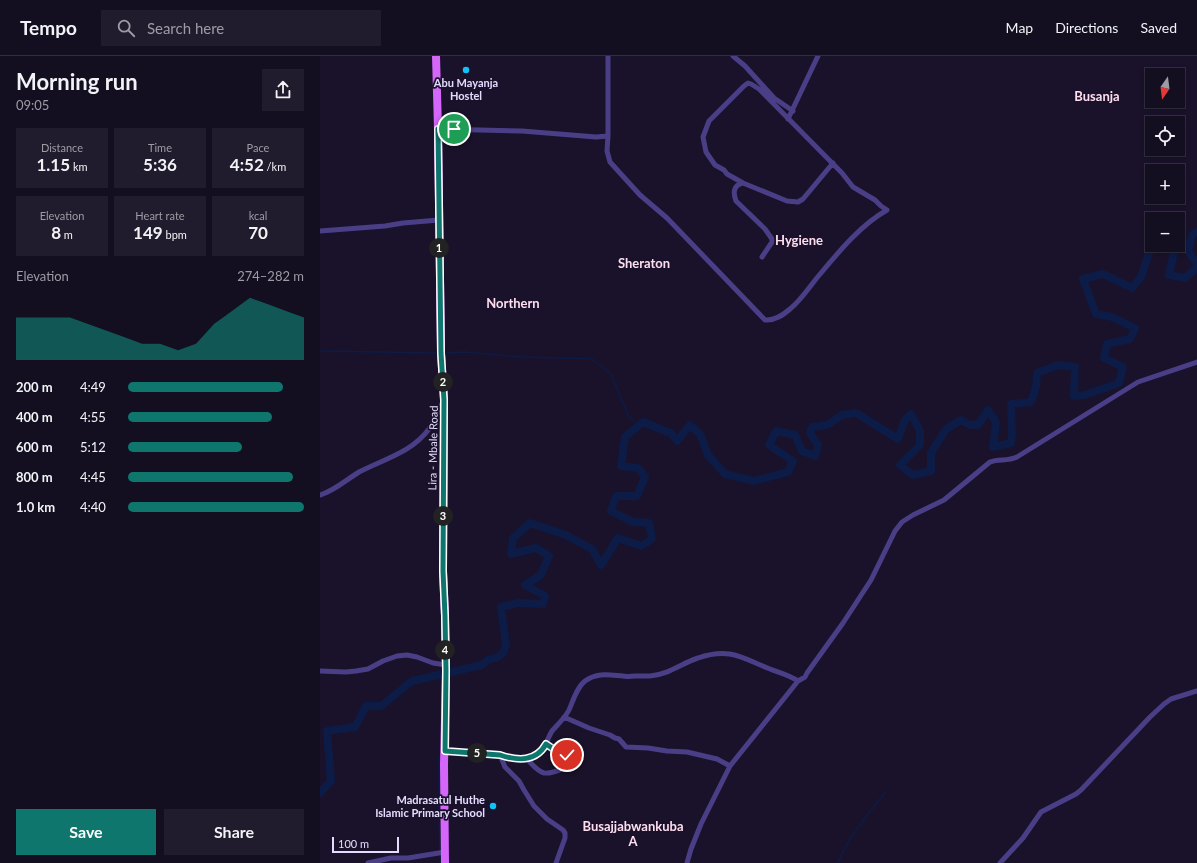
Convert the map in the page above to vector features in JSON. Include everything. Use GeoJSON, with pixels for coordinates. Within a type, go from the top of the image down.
{"type":"FeatureCollection","features":[{"type":"Feature","properties":{"kind":"main road","name":"Lira - Mbale Road"},"geometry":{"type":"LineString","coordinates":[[436,56],[441,353],[444,400],[443,571],[446,668],[445,751]]}},
{"type":"Feature","properties":{"kind":"main road"},"geometry":{"type":"LineString","coordinates":[[445,751],[445,863]]}},
{"type":"Feature","properties":{"kind":"street"},"geometry":{"type":"LineString","coordinates":[[608,56],[607,151],[610,162],[640,195],[667,218],[765,320],[776,318],[791,308],[852,238],[877,216],[887,210],[875,200],[853,186],[833,164],[759,89],[749,83],[744,86],[709,121],[705,130],[703,142],[704,149],[708,157],[715,165],[743,183],[787,201],[798,202],[803,199],[833,164]]}},
{"type":"Feature","properties":{"kind":"street"},"geometry":{"type":"LineString","coordinates":[[733,56],[745,66],[774,98],[793,111]]}},
{"type":"Feature","properties":{"kind":"street"},"geometry":{"type":"LineString","coordinates":[[788,120],[818,56]]}},
{"type":"Feature","properties":{"kind":"street"},"geometry":{"type":"LineString","coordinates":[[438,129],[522,131],[596,137],[608,136]]}},
{"type":"Feature","properties":{"kind":"street"},"geometry":{"type":"LineString","coordinates":[[743,183],[736,185],[734,196],[736,201],[765,229],[772,239],[772,242],[762,257]]}},
{"type":"Feature","properties":{"kind":"street"},"geometry":{"type":"LineString","coordinates":[[320,231],[439,220]]}},
{"type":"Feature","properties":{"kind":"street"},"geometry":{"type":"LineString","coordinates":[[687,863],[701,824],[730,766],[798,681],[805,676],[843,623],[871,580],[895,531],[902,522],[947,497],[990,462],[994,460],[1008,461],[1017,457],[1138,382],[1197,362]]}},
{"type":"Feature","properties":{"kind":"street"},"geometry":{"type":"LineString","coordinates":[[320,495],[329,492],[363,470],[408,449],[428,430],[444,400]]}},
{"type":"Feature","properties":{"kind":"street"},"geometry":{"type":"LineString","coordinates":[[445,751],[500,755],[509,758],[527,759],[534,756],[539,753],[546,744],[552,732],[566,715],[582,684],[593,677],[607,675],[651,676],[662,674],[697,658],[722,654],[736,654],[771,670],[791,676],[798,681]]}},
{"type":"Feature","properties":{"kind":"street"},"geometry":{"type":"LineString","coordinates":[[320,671],[346,672],[368,669],[383,661],[397,656],[407,655],[417,657],[446,668]]}},
{"type":"Feature","properties":{"kind":"street"},"geometry":{"type":"LineString","coordinates":[[1000,863],[1023,838],[1041,812],[1081,790],[1164,704],[1171,699],[1197,691]]}},
{"type":"Feature","properties":{"kind":"street"},"geometry":{"type":"LineString","coordinates":[[564,717],[619,739],[626,747],[687,752],[717,759],[730,766]]}},
{"type":"Feature","properties":{"kind":"street"},"geometry":{"type":"LineString","coordinates":[[527,759],[537,770],[547,773],[556,771],[574,761],[574,758],[555,750],[546,744]]}},
{"type":"Feature","properties":{"kind":"street"},"geometry":{"type":"LineString","coordinates":[[500,755],[505,767],[519,781],[534,806],[547,819],[565,833],[565,838],[556,863]]}},
{"type":"Feature","properties":{"kind":"street"},"geometry":{"type":"LineString","coordinates":[[368,863],[391,858],[408,858],[445,852]]}},
{"type":"Feature","properties":{"kind":"waterway"},"geometry":{"type":"LineString","coordinates":[[1197,232],[1192,235],[1188,251],[1197,264]]}},
{"type":"Feature","properties":{"kind":"waterway"},"geometry":{"type":"LineString","coordinates":[[320,793],[331,781],[327,731],[355,727],[366,706],[381,706],[412,681],[482,665],[488,660],[498,657],[503,653],[506,645],[501,607],[518,603],[543,604],[545,596],[525,585],[541,575],[549,556],[536,548],[511,554],[513,538],[530,523],[566,535],[592,549],[601,565],[618,538],[641,546],[652,539],[649,523],[633,522],[611,511],[616,496],[637,496],[645,477],[638,468],[621,466],[625,437],[643,422],[672,434],[677,441],[690,425],[700,434],[708,455],[725,474],[754,481],[788,472],[793,461],[769,445],[776,431],[795,435],[802,451],[815,456],[818,445],[810,433],[812,427],[827,425],[842,415],[856,413],[898,439],[905,420],[911,414],[920,431],[920,445],[900,465],[913,475],[931,471],[931,453],[946,429],[961,420],[970,425],[978,425],[988,410],[996,422],[993,447],[1011,443],[1011,404],[1031,402],[1036,387],[1037,373],[1058,365],[1075,367],[1074,396],[1085,395],[1119,383],[1123,367],[1104,358],[1107,344],[1130,339],[1135,328],[1112,317],[1096,314],[1083,279],[1103,274],[1132,288],[1141,277],[1149,252]]}},
{"type":"Feature","properties":{"kind":"waterway"},"geometry":{"type":"LineString","coordinates":[[1174,252],[1169,275],[1185,278],[1197,267]]}},
{"type":"Feature","properties":{"kind":"waterway"},"geometry":{"type":"LineString","coordinates":[[320,351],[438,353]]}},
{"type":"Feature","properties":{"kind":"waterway"},"geometry":{"type":"LineString","coordinates":[[444,353],[464,352],[522,357],[592,359],[611,374],[629,417],[640,425]]}},
{"type":"Feature","properties":{"kind":"waterway"},"geometry":{"type":"LineString","coordinates":[[439,757],[439,809]]}},
{"type":"Feature","properties":{"kind":"waterway"},"geometry":{"type":"LineString","coordinates":[[838,863],[847,844],[885,792]]}},
{"type":"Feature","properties":{"kind":"waterway"},"geometry":{"type":"LineString","coordinates":[[439,812],[439,819]]}},
{"type":"Feature","properties":{"kind":"waterway"},"geometry":{"type":"LineString","coordinates":[[439,822],[440,850]]}},
{"type":"Feature","properties":{"kind":"waterway"},"geometry":{"type":"LineString","coordinates":[[441,855],[441,863]]}},
{"type":"Feature","properties":{"kind":"place","name":"Abu Mayanja Hostel"},"geometry":{"type":"Point","coordinates":[466,70]}},
{"type":"Feature","properties":{"kind":"place","name":"Madrasatul Huthe Islamic Primary School"},"geometry":{"type":"Point","coordinates":[493,806]}},
{"type":"Feature","properties":{"kind":"district","name":"Busanja"},"geometry":{"type":"Point","coordinates":[1097,96]}},
{"type":"Feature","properties":{"kind":"district","name":"Hygiene"},"geometry":{"type":"Point","coordinates":[799,240]}},
{"type":"Feature","properties":{"kind":"district","name":"Sheraton"},"geometry":{"type":"Point","coordinates":[644,263]}},
{"type":"Feature","properties":{"kind":"district","name":"Northern"},"geometry":{"type":"Point","coordinates":[513,303]}},
{"type":"Feature","properties":{"kind":"district","name":"Busajjabwankuba A"},"geometry":{"type":"Point","coordinates":[633,834]}},
{"type":"Feature","properties":{"kind":"route"},"geometry":{"type":"LineString","coordinates":[[454,129],[438,129],[441,353],[444,400],[443,571],[446,671],[445,751],[500,755],[524,760],[534,756],[542,750],[546,744],[567,755]]}}]}
